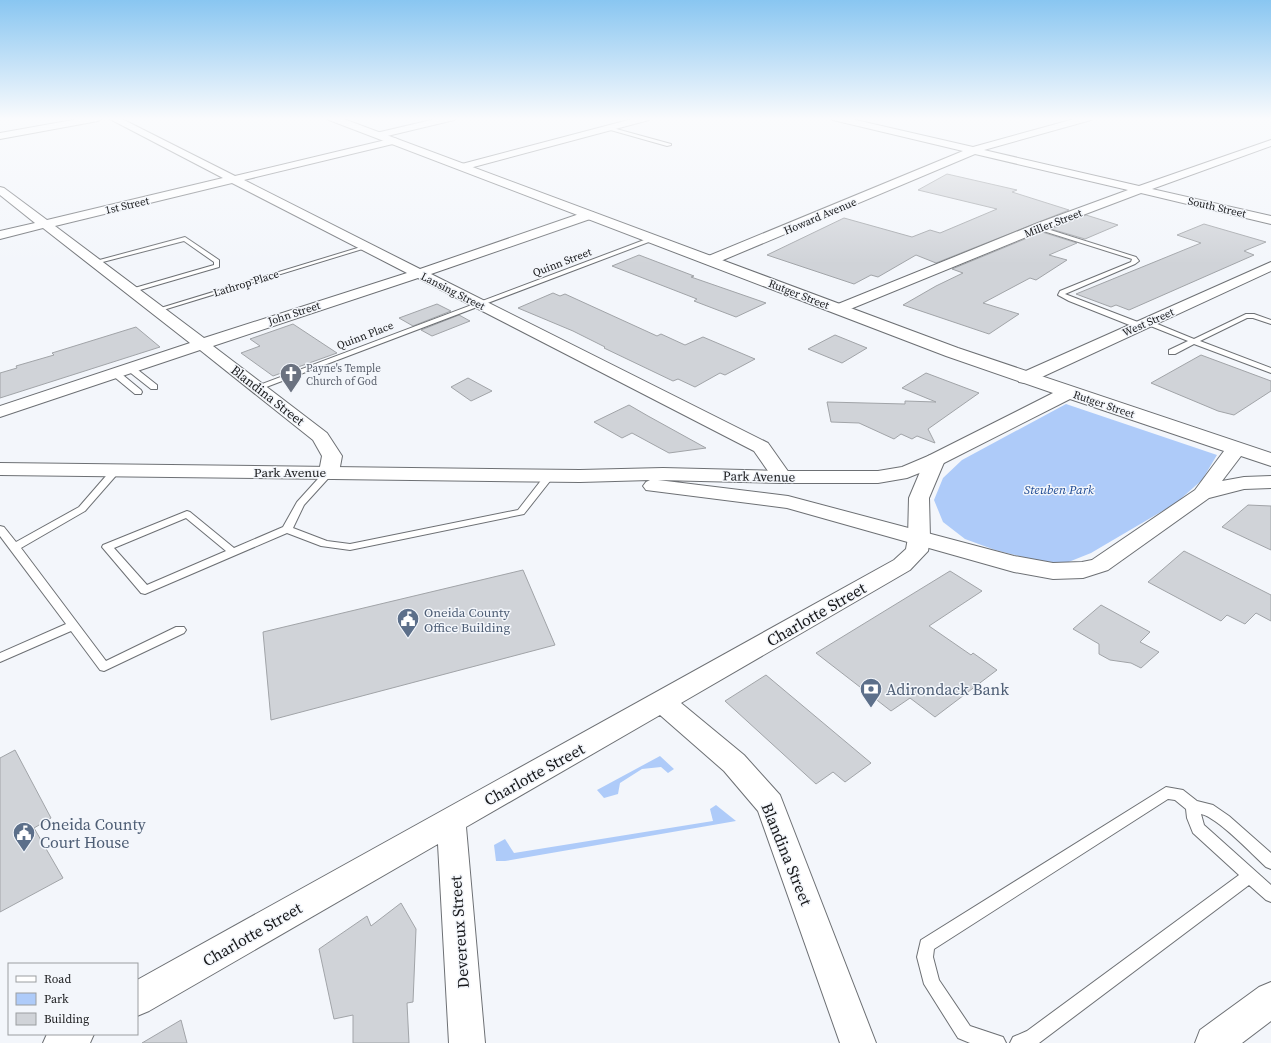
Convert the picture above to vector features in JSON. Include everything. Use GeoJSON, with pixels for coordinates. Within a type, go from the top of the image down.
{"type":"FeatureCollection","features":[{"type":"Feature","properties":{"kind":"street","name":"Lansing Street"},"geometry":{"type":"LineString","coordinates":[[208,167],[761,447],[782,477]]}},
{"type":"Feature","properties":{"kind":"street","name":"1st Street"},"geometry":{"type":"LineString","coordinates":[[0,234],[289,167]]}},
{"type":"Feature","properties":{"kind":"street","name":"Rutger Street"},"geometry":{"type":"LineString","coordinates":[[462,167],[1025,378],[1271,460]]}},
{"type":"Feature","properties":{"kind":"street","name":"Howard Avenue"},"geometry":{"type":"LineString","coordinates":[[711,260],[936,167]]}},
{"type":"Feature","properties":{"kind":"street","name":"South Street"},"geometry":{"type":"LineString","coordinates":[[1047,167],[1271,220]]}},
{"type":"Feature","properties":{"kind":"street","name":"Miller Street"},"geometry":{"type":"LineString","coordinates":[[838,309],[1039,228],[1204,167]]}},
{"type":"Feature","properties":{"kind":"street"},"geometry":{"type":"LineString","coordinates":[[0,190],[158,310]]}},
{"type":"Feature","properties":{"kind":"street","name":"John Street"},"geometry":{"type":"LineString","coordinates":[[0,412],[202,344],[419,274],[589,215]]}},
{"type":"Feature","properties":{"kind":"street","name":"West Street"},"geometry":{"type":"LineString","coordinates":[[1025,378],[1271,266]]}},
{"type":"Feature","properties":{"kind":"street","name":"Blandina Street"},"geometry":{"type":"LineString","coordinates":[[158,310],[320,437],[332,456],[329,472]]}},
{"type":"Feature","properties":{"kind":"street"},"geometry":{"type":"LineString","coordinates":[[1069,392],[935,460],[920,498],[919,538],[1014,564],[1053,571],[1083,570],[1100,565],[1202,494],[1237,448]]}},
{"type":"Feature","properties":{"kind":"street","name":"Park Avenue"},"geometry":{"type":"LineString","coordinates":[[0,469],[549,476],[663,474],[782,477],[878,477],[907,472],[935,460]]}},
{"type":"Feature","properties":{"kind":"street","name":"Park Avenue"},"geometry":{"type":"LineString","coordinates":[[580,476],[788,502],[919,538]]}},
{"type":"Feature","properties":{"kind":"street"},"geometry":{"type":"LineString","coordinates":[[1202,494],[1236,484],[1271,482]]}},
{"type":"Feature","properties":{"kind":"street","name":"Charlotte Street"},"geometry":{"type":"LineString","coordinates":[[138,998],[902,565],[917,551],[919,538]]}},
{"type":"Feature","properties":{"kind":"street","name":"Blandina Street"},"geometry":{"type":"LineString","coordinates":[[662,702],[734,763],[770,804],[858,1043]]}},
{"type":"Feature","properties":{"kind":"street","name":"Devereux Street"},"geometry":{"type":"LineString","coordinates":[[451,820],[467,1043]]}},
{"type":"Feature","properties":{"kind":"street"},"geometry":{"type":"LineString","coordinates":[[1213,1043],[1271,999]]}},
{"type":"Feature","properties":{"kind":"street"},"geometry":{"type":"LineString","coordinates":[[61,1043],[74,1035]]}},
{"type":"Feature","properties":{"kind":"lane"},"geometry":{"type":"LineString","coordinates":[[1039,228],[1134,258],[1136,261],[1062,292],[1061,295],[1071,300],[1194,341],[1271,371]]}},
{"type":"Feature","properties":{"kind":"lane"},"geometry":{"type":"LineString","coordinates":[[95,262],[185,239],[217,260],[217,266],[132,290]]}},
{"type":"Feature","properties":{"kind":"lane","name":"Quinn Street"},"geometry":{"type":"LineString","coordinates":[[479,304],[652,239]]}},
{"type":"Feature","properties":{"kind":"lane","name":"Lathrop Place"},"geometry":{"type":"LineString","coordinates":[[158,310],[366,247]]}},
{"type":"Feature","properties":{"kind":"lane","name":"Quinn Place"},"geometry":{"type":"LineString","coordinates":[[258,387],[479,304]]}},
{"type":"Feature","properties":{"kind":"lane"},"geometry":{"type":"LineString","coordinates":[[1172,352],[1246,316],[1254,316],[1271,322]]}},
{"type":"Feature","properties":{"kind":"lane"},"geometry":{"type":"LineString","coordinates":[[130,368],[154,387]]}},
{"type":"Feature","properties":{"kind":"lane"},"geometry":{"type":"LineString","coordinates":[[115,373],[138,392]]}},
{"type":"Feature","properties":{"kind":"lane"},"geometry":{"type":"LineString","coordinates":[[15,547],[82,509],[115,471]]}},
{"type":"Feature","properties":{"kind":"lane"},"geometry":{"type":"LineString","coordinates":[[233,552],[187,514],[107,547],[145,590],[287,529],[300,504],[329,472]]}},
{"type":"Feature","properties":{"kind":"lane"},"geometry":{"type":"LineString","coordinates":[[287,529],[326,544],[350,547],[445,528],[521,512],[549,476]]}},
{"type":"Feature","properties":{"kind":"lane"},"geometry":{"type":"LineString","coordinates":[[0,529],[104,667],[180,630]]}},
{"type":"Feature","properties":{"kind":"lane"},"geometry":{"type":"LineString","coordinates":[[0,658],[72,625]]}},
{"type":"Feature","properties":{"kind":"lane"},"geometry":{"type":"LineString","coordinates":[[997,1043],[988,1042],[964,1032],[932,984],[925,957],[927,945],[1166,793],[1178,794],[1192,806],[1208,809],[1224,820],[1271,862]]}},
{"type":"Feature","properties":{"kind":"lane"},"geometry":{"type":"LineString","coordinates":[[1192,806],[1198,829],[1271,895]]}},
{"type":"Feature","properties":{"kind":"lane"},"geometry":{"type":"LineString","coordinates":[[1019,1043],[1033,1037],[1250,876]]}},
{"type":"Feature","properties":{"kind":"green space","name":"Steuben Park"},"geometry":{"type":"Polygon","coordinates":[[[1066,404],[1217,455],[1202,480],[1176,503],[1091,553],[1066,563],[1039,561],[995,550],[965,539],[943,522],[934,500],[943,478],[962,460],[1066,404]]]}},
{"type":"Feature","properties":{"kind":"green space"},"geometry":{"type":"Polygon","coordinates":[[[660,756],[674,769],[668,773],[661,767],[642,769],[620,783],[618,794],[604,798],[597,790],[660,756]]]}},
{"type":"Feature","properties":{"kind":"green space"},"geometry":{"type":"Polygon","coordinates":[[[716,805],[736,821],[505,861],[496,861],[494,845],[505,839],[514,853],[713,821],[710,809],[716,805]]]}},
{"type":"Feature","properties":{"kind":"building"},"geometry":{"type":"Polygon","coordinates":[[[947,174],[1017,190],[1012,192],[1069,210],[936,263],[916,255],[878,277],[871,275],[854,284],[767,255],[844,218],[912,237],[930,230],[940,233],[997,209],[918,190],[947,174]]]}},
{"type":"Feature","properties":{"kind":"building"},"geometry":{"type":"Polygon","coordinates":[[[1086,215],[1118,225],[1085,239],[1051,229],[1086,215]]]}},
{"type":"Feature","properties":{"kind":"building"},"geometry":{"type":"Polygon","coordinates":[[[1204,224],[1266,242],[1244,251],[1254,255],[1129,310],[1116,305],[1111,307],[1076,294],[1201,243],[1177,235],[1204,224]]]}},
{"type":"Feature","properties":{"kind":"building"},"geometry":{"type":"Polygon","coordinates":[[[1042,232],[1077,243],[1049,255],[1067,260],[1036,280],[1030,278],[983,303],[1019,314],[989,334],[903,305],[936,286],[963,273],[952,269],[1042,232]]]}},
{"type":"Feature","properties":{"kind":"building"},"geometry":{"type":"Polygon","coordinates":[[[639,255],[694,276],[691,277],[766,303],[736,317],[694,301],[697,299],[612,266],[639,255]]]}},
{"type":"Feature","properties":{"kind":"building"},"geometry":{"type":"Polygon","coordinates":[[[553,293],[560,296],[565,294],[657,336],[661,334],[685,345],[703,337],[755,359],[725,375],[720,373],[695,387],[678,379],[673,381],[604,348],[605,347],[573,331],[518,308],[553,293]]]}},
{"type":"Feature","properties":{"kind":"building"},"geometry":{"type":"Polygon","coordinates":[[[437,304],[451,311],[413,326],[399,318],[437,304]]]}},
{"type":"Feature","properties":{"kind":"building"},"geometry":{"type":"Polygon","coordinates":[[[459,315],[470,321],[432,336],[421,330],[459,315]]]}},
{"type":"Feature","properties":{"kind":"building"},"geometry":{"type":"Polygon","coordinates":[[[293,324],[337,353],[273,376],[241,353],[260,346],[250,339],[293,324]]]}},
{"type":"Feature","properties":{"kind":"building"},"geometry":{"type":"Polygon","coordinates":[[[136,327],[160,347],[0,398],[0,373],[17,368],[16,366],[54,355],[52,353],[136,327]]]}},
{"type":"Feature","properties":{"kind":"building"},"geometry":{"type":"Polygon","coordinates":[[[835,335],[867,348],[842,363],[808,349],[835,335]]]}},
{"type":"Feature","properties":{"kind":"building"},"geometry":{"type":"Polygon","coordinates":[[[1201,355],[1271,381],[1271,391],[1234,415],[1218,411],[1151,383],[1201,355]]]}},
{"type":"Feature","properties":{"kind":"building"},"geometry":{"type":"Polygon","coordinates":[[[926,373],[979,393],[928,429],[935,443],[917,436],[912,439],[901,434],[894,439],[859,423],[831,422],[827,402],[905,404],[905,401],[936,402],[902,388],[926,373]]]}},
{"type":"Feature","properties":{"kind":"building"},"geometry":{"type":"Polygon","coordinates":[[[468,378],[492,391],[471,401],[451,387],[468,378]]]}},
{"type":"Feature","properties":{"kind":"building"},"geometry":{"type":"Polygon","coordinates":[[[629,405],[706,448],[669,453],[632,433],[622,438],[594,422],[629,405]]]}},
{"type":"Feature","properties":{"kind":"building"},"geometry":{"type":"Polygon","coordinates":[[[1248,505],[1271,506],[1271,550],[1222,527],[1248,505]]]}},
{"type":"Feature","properties":{"kind":"building"},"geometry":{"type":"Polygon","coordinates":[[[1184,551],[1271,595],[1271,621],[1256,613],[1245,624],[1227,615],[1221,621],[1148,582],[1184,551]]]}},
{"type":"Feature","properties":{"kind":"building","name":"Oneida County Office Building"},"geometry":{"type":"Polygon","coordinates":[[[523,570],[555,645],[271,720],[263,632],[523,570]]]}},
{"type":"Feature","properties":{"kind":"building"},"geometry":{"type":"Polygon","coordinates":[[[950,571],[982,591],[929,626],[971,655],[973,653],[997,670],[935,717],[910,698],[891,711],[816,653],[950,571]]]}},
{"type":"Feature","properties":{"kind":"building"},"geometry":{"type":"Polygon","coordinates":[[[1101,605],[1150,632],[1140,642],[1159,652],[1141,668],[1131,663],[1110,660],[1099,654],[1099,644],[1073,629],[1101,605]]]}},
{"type":"Feature","properties":{"kind":"building"},"geometry":{"type":"Polygon","coordinates":[[[766,675],[871,763],[845,782],[833,772],[816,784],[725,701],[766,675]]]}},
{"type":"Feature","properties":{"kind":"building","name":"Oneida County Court House"},"geometry":{"type":"Polygon","coordinates":[[[15,750],[51,818],[34,828],[63,878],[0,912],[0,758],[15,750]]]}},
{"type":"Feature","properties":{"kind":"building"},"geometry":{"type":"Polygon","coordinates":[[[401,903],[416,929],[413,1002],[407,1003],[409,1043],[353,1043],[353,1015],[334,1019],[319,949],[367,916],[371,926],[401,903]]]}},
{"type":"Feature","properties":{"kind":"building"},"geometry":{"type":"Polygon","coordinates":[[[181,1020],[187,1043],[142,1043],[181,1020]]]}},
{"type":"Feature","properties":{"kind":"place","name":"Payne's Temple Church of God"},"geometry":{"type":"Point","coordinates":[291,394]}},
{"type":"Feature","properties":{"kind":"place","name":"Oneida County Office Building"},"geometry":{"type":"Point","coordinates":[408,638]}},
{"type":"Feature","properties":{"kind":"place","name":"Adirondack Bank"},"geometry":{"type":"Point","coordinates":[871,708]}},
{"type":"Feature","properties":{"kind":"place","name":"Oneida County Court House"},"geometry":{"type":"Point","coordinates":[24,852]}}]}
